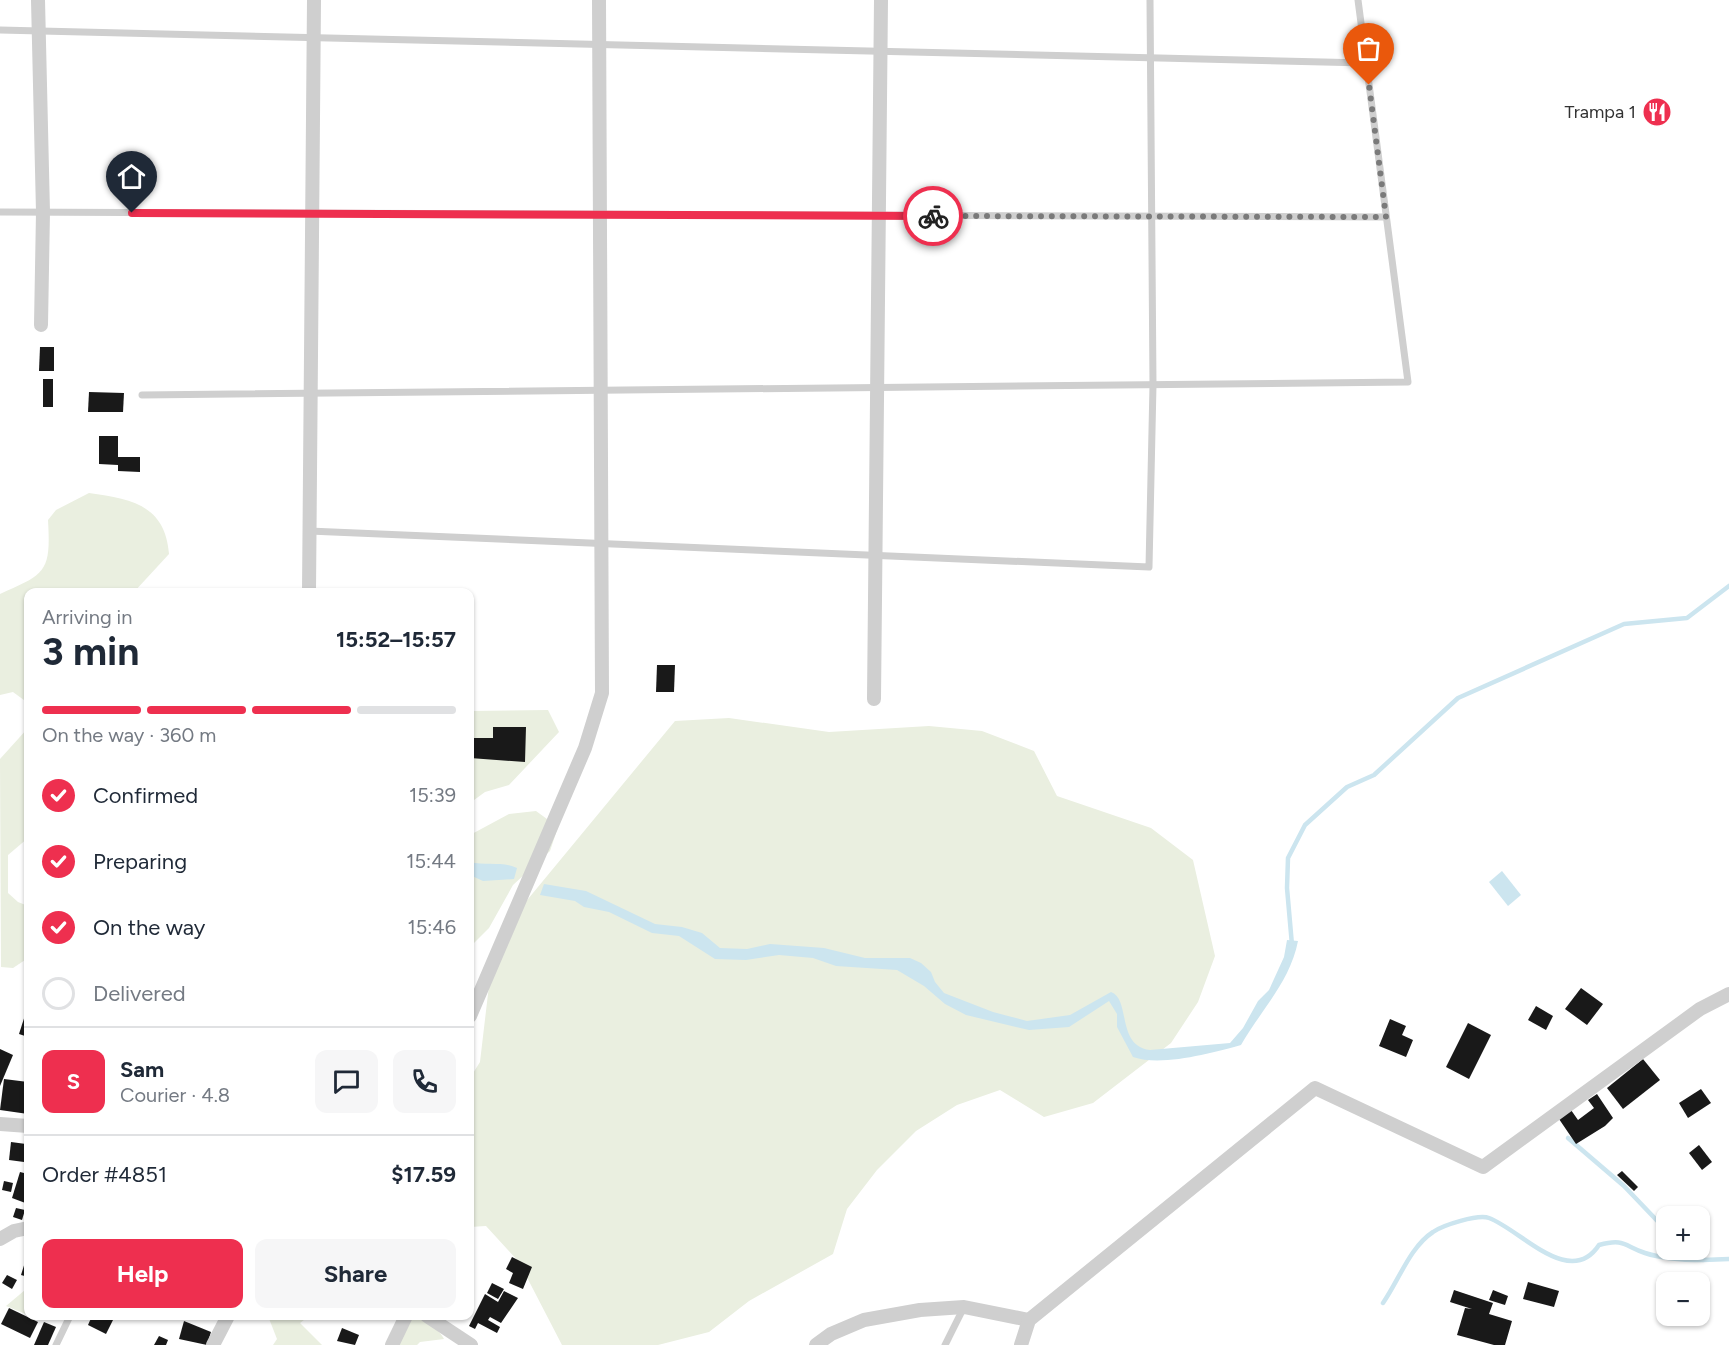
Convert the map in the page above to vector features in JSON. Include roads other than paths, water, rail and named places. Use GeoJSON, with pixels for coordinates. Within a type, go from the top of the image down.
{"type":"FeatureCollection","features":[{"type":"Feature","properties":{"kind":"street"},"geometry":{"type":"LineString","coordinates":[[38,0],[43,212],[41,326]]}},
{"type":"Feature","properties":{"kind":"street"},"geometry":{"type":"LineString","coordinates":[[309,588],[314,0]]}},
{"type":"Feature","properties":{"kind":"street"},"geometry":{"type":"LineString","coordinates":[[474,1007],[585,748],[602,693],[600,0]]}},
{"type":"Feature","properties":{"kind":"street"},"geometry":{"type":"LineString","coordinates":[[874,699],[881,0]]}},
{"type":"Feature","properties":{"kind":"street"},"geometry":{"type":"LineString","coordinates":[[1021,1345],[1029,1320],[1315,1088],[1483,1167],[1700,1009],[1729,994]]}},
{"type":"Feature","properties":{"kind":"street"},"geometry":{"type":"LineString","coordinates":[[0,1124],[24,1126]]}},
{"type":"Feature","properties":{"kind":"street"},"geometry":{"type":"LineString","coordinates":[[0,1239],[14,1231],[24,1229]]}},
{"type":"Feature","properties":{"kind":"street"},"geometry":{"type":"LineString","coordinates":[[816,1345],[831,1334],[864,1320],[920,1310],[964,1307],[1029,1320]]}},
{"type":"Feature","properties":{"kind":"street"},"geometry":{"type":"LineString","coordinates":[[213,1345],[226,1320]]}},
{"type":"Feature","properties":{"kind":"street"},"geometry":{"type":"LineString","coordinates":[[392,1345],[404,1320]]}},
{"type":"Feature","properties":{"kind":"street"},"geometry":{"type":"LineString","coordinates":[[434,1320],[471,1345]]}},
{"type":"Feature","properties":{"kind":"lane"},"geometry":{"type":"LineString","coordinates":[[309,531],[1149,567],[1153,385],[1150,0]]}},
{"type":"Feature","properties":{"kind":"lane"},"geometry":{"type":"LineString","coordinates":[[142,395],[1408,382],[1358,0]]}},
{"type":"Feature","properties":{"kind":"lane"},"geometry":{"type":"LineString","coordinates":[[0,30],[1366,63]]}},
{"type":"Feature","properties":{"kind":"lane"},"geometry":{"type":"LineString","coordinates":[[0,212],[1386,217]]}},
{"type":"Feature","properties":{"kind":"lane"},"geometry":{"type":"LineString","coordinates":[[945,1345],[964,1307]]}},
{"type":"Feature","properties":{"kind":"lane"},"geometry":{"type":"LineString","coordinates":[[56,1345],[68,1320]]}},
{"type":"Feature","properties":{"kind":"water"},"geometry":{"type":"Polygon","coordinates":[[[474,863],[517,868],[514,879],[483,881],[474,877],[474,863]]]}},
{"type":"Feature","properties":{"kind":"water"},"geometry":{"type":"Polygon","coordinates":[[[1502,871],[1521,895],[1508,906],[1489,882],[1502,871]]]}},
{"type":"Feature","properties":{"kind":"water"},"geometry":{"type":"Polygon","coordinates":[[[544,884],[586,891],[655,924],[682,927],[702,933],[720,948],[747,949],[770,944],[824,948],[865,958],[910,958],[921,963],[931,972],[935,982],[944,993],[993,1012],[1027,1021],[1070,1015],[1111,992],[1121,1003],[1132,1040],[1139,1047],[1150,1050],[1230,1043],[1243,1028],[1258,1001],[1269,990],[1284,957],[1287,940],[1298,941],[1289,970],[1282,983],[1241,1045],[1187,1058],[1144,1060],[1133,1057],[1117,1027],[1117,1014],[1109,1001],[1069,1027],[1029,1030],[966,1015],[945,1004],[924,986],[897,970],[836,966],[813,958],[779,955],[746,960],[715,959],[679,936],[652,933],[609,912],[584,907],[575,901],[540,895],[544,884]]]}},
{"type":"Feature","properties":{"kind":"waterway"},"geometry":{"type":"LineString","coordinates":[[1292,945],[1287,888],[1288,858],[1305,825],[1347,787],[1374,775],[1458,698],[1624,624],[1687,618],[1729,586]]}},
{"type":"Feature","properties":{"kind":"waterway"},"geometry":{"type":"LineString","coordinates":[[1568,1138],[1624,1186],[1656,1220]]}},
{"type":"Feature","properties":{"kind":"waterway"},"geometry":{"type":"LineString","coordinates":[[1383,1303],[1411,1255],[1425,1238],[1444,1226],[1477,1218],[1489,1218],[1502,1224],[1530,1243],[1560,1259],[1574,1261],[1587,1257],[1599,1245],[1614,1242],[1656,1256]]}},
{"type":"Feature","properties":{"kind":"waterway"},"geometry":{"type":"LineString","coordinates":[[1710,1260],[1729,1259]]}},
{"type":"Feature","properties":{"kind":"place","name":"Trampa 1"},"geometry":{"type":"Point","coordinates":[1657,112]}}]}
